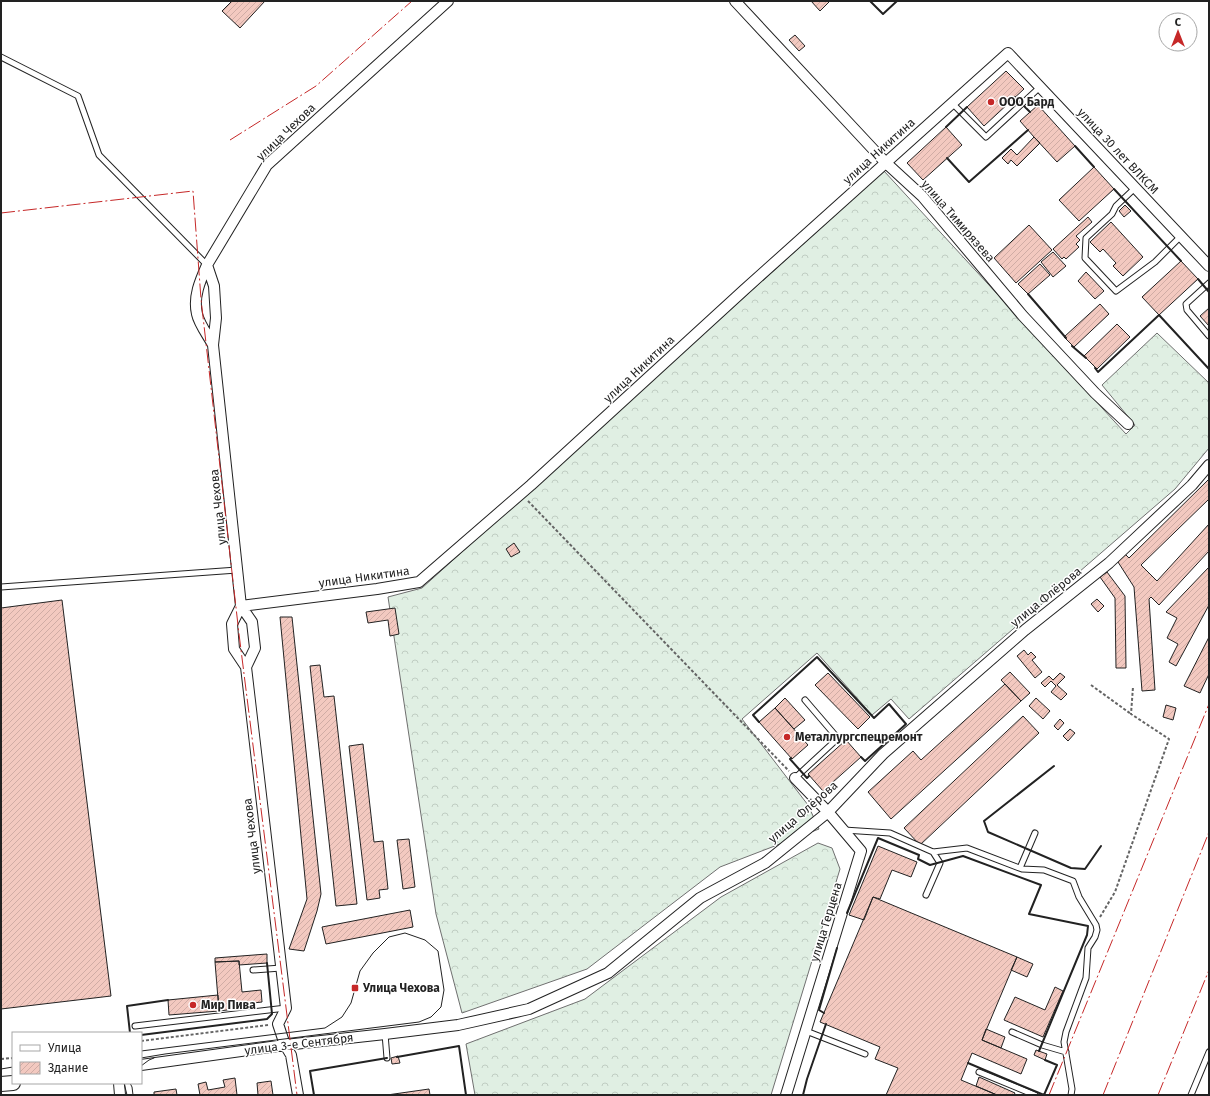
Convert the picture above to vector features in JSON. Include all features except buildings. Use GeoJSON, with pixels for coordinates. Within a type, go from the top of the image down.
{"type":"FeatureCollection","features":[{"type":"Feature","properties":{"kind":"street","name":"улица Чехова"},"geometry":{"type":"LineString","coordinates":[[286,1008],[246,667],[255,648],[252,622],[241,606],[213,345],[216,318],[214,286],[207,265],[267,165],[448,1]]}},
{"type":"Feature","properties":{"kind":"street","name":"улица Тимирязева"},"geometry":{"type":"LineString","coordinates":[[735,1],[885,162],[922,196],[1023,316],[1095,393],[1128,424]]}},
{"type":"Feature","properties":{"kind":"street","name":"улица Никитина"},"geometry":{"type":"LineString","coordinates":[[241,606],[377,589],[419,582],[521,494],[885,162],[1008,53]]}},
{"type":"Feature","properties":{"kind":"street","name":"улица 30 лет ВЛКСМ"},"geometry":{"type":"LineString","coordinates":[[1008,53],[1209,266]]}},
{"type":"Feature","properties":{"kind":"street"},"geometry":{"type":"LineString","coordinates":[[207,265],[198,286],[196,300],[197,315],[213,345]]}},
{"type":"Feature","properties":{"kind":"street","name":"улица Флёрова"},"geometry":{"type":"LineString","coordinates":[[458,1025],[529,1009],[608,973],[700,898],[765,863],[828,812],[883,754],[1025,630],[1109,563],[1192,485],[1209,465]]}},
{"type":"Feature","properties":{"kind":"street"},"geometry":{"type":"LineString","coordinates":[[241,606],[232,624],[234,649],[246,667]]}},
{"type":"Feature","properties":{"kind":"street","name":"улица Герцена"},"geometry":{"type":"LineString","coordinates":[[786,1095],[861,851],[828,812],[795,778]]}},
{"type":"Feature","properties":{"kind":"street"},"geometry":{"type":"LineString","coordinates":[[286,1008],[278,1024],[285,1045],[291,1055],[298,1095]]}},
{"type":"Feature","properties":{"kind":"street","name":"улица 3-е Сентября"},"geometry":{"type":"LineString","coordinates":[[142,1065],[285,1045],[458,1025]]}},
{"type":"Feature","properties":{"kind":"street"},"geometry":{"type":"LineString","coordinates":[[1,1084],[12,1083]]}},
{"type":"Feature","properties":{"kind":"street"},"geometry":{"type":"LineString","coordinates":[[119,1084],[120,1095]]}},
{"type":"Feature","properties":{"kind":"lane"},"geometry":{"type":"LineString","coordinates":[[1,56],[78,96],[99,155],[207,265]]}},
{"type":"Feature","properties":{"kind":"lane"},"geometry":{"type":"LineString","coordinates":[[952,103],[986,137],[1040,87]]}},
{"type":"Feature","properties":{"kind":"lane"},"geometry":{"type":"LineString","coordinates":[[1135,188],[1116,206],[1112,214],[1086,238],[1085,258],[1116,291],[1155,262],[1181,236]]}},
{"type":"Feature","properties":{"kind":"lane"},"geometry":{"type":"LineString","coordinates":[[1209,283],[1186,304],[1187,310],[1209,336]]}},
{"type":"Feature","properties":{"kind":"lane"},"geometry":{"type":"LineString","coordinates":[[1,587],[238,570]]}},
{"type":"Feature","properties":{"kind":"lane"},"geometry":{"type":"LineString","coordinates":[[795,778],[835,741],[835,735],[805,700]]}},
{"type":"Feature","properties":{"kind":"lane"},"geometry":{"type":"LineString","coordinates":[[843,830],[890,833],[933,852],[967,848],[1020,868],[1044,870],[1073,881],[1079,897],[1096,925],[1097,930],[1095,937],[1088,948],[1086,978],[1066,1032],[1064,1042],[1072,1089],[1071,1095]]}},
{"type":"Feature","properties":{"kind":"lane"},"geometry":{"type":"LineString","coordinates":[[1020,868],[1035,833]]}},
{"type":"Feature","properties":{"kind":"lane"},"geometry":{"type":"LineString","coordinates":[[926,895],[940,863],[933,852]]}},
{"type":"Feature","properties":{"kind":"lane"},"geometry":{"type":"LineString","coordinates":[[253,970],[281,968]]}},
{"type":"Feature","properties":{"kind":"lane"},"geometry":{"type":"LineString","coordinates":[[135,1026],[286,1008]]}},
{"type":"Feature","properties":{"kind":"lane"},"geometry":{"type":"LineString","coordinates":[[806,1031],[866,1054]]}},
{"type":"Feature","properties":{"kind":"lane"},"geometry":{"type":"LineString","coordinates":[[1012,1032],[1042,1045],[1066,1052]]}},
{"type":"Feature","properties":{"kind":"lane"},"geometry":{"type":"LineString","coordinates":[[385,1034],[387,1058]]}},
{"type":"Feature","properties":{"kind":"lane"},"geometry":{"type":"LineString","coordinates":[[1192,1095],[1209,1052]]}},
{"type":"Feature","properties":{"kind":"lane"},"geometry":{"type":"LineString","coordinates":[[979,1072],[1035,1095]]}},
{"type":"Feature","properties":{"kind":"path"},"geometry":{"type":"LineString","coordinates":[[521,494],[795,778]]}},
{"type":"Feature","properties":{"kind":"path"},"geometry":{"type":"LineString","coordinates":[[1091,685],[1169,739],[1115,892],[1096,925]]}},
{"type":"Feature","properties":{"kind":"path"},"geometry":{"type":"LineString","coordinates":[[1131,714],[1133,687]]}},
{"type":"Feature","properties":{"kind":"path"},"geometry":{"type":"LineString","coordinates":[[142,1041],[278,1024]]}},
{"type":"Feature","properties":{"kind":"path"},"geometry":{"type":"LineString","coordinates":[[1,1059],[12,1058]]}},
{"type":"Feature","properties":{"kind":"green space"},"geometry":{"type":"Polygon","coordinates":[[[884,171],[1126,434],[1135,425],[1102,385],[1157,333],[1209,383],[1209,448],[1175,489],[909,719],[891,699],[872,715],[817,653],[742,719],[808,805],[819,829],[720,867],[587,969],[462,1013],[436,914],[388,597],[422,588],[884,171]]]}},
{"type":"Feature","properties":{"kind":"green space"},"geometry":{"type":"Polygon","coordinates":[[[818,843],[832,848],[840,869],[771,1095],[475,1095],[466,1044],[585,999],[721,897],[818,843]]]}},
{"type":"Feature","properties":{"kind":"tram line"},"geometry":{"type":"LineString","coordinates":[[142,1051],[325,1028],[342,1017],[351,1003],[360,971],[373,953],[389,937],[405,933],[425,940],[438,951],[444,990],[441,1007],[431,1017],[419,1022],[142,1058]]}},
{"type":"Feature","properties":{"kind":"tram line"},"geometry":{"type":"LineString","coordinates":[[142,1065],[154,1058]]}},
{"type":"Feature","properties":{"kind":"tram line"},"geometry":{"type":"LineString","coordinates":[[1,1069],[12,1067]]}},
{"type":"Feature","properties":{"kind":"tram line"},"geometry":{"type":"LineString","coordinates":[[124,1084],[127,1095]]}},
{"type":"Feature","properties":{"kind":"tram line"},"geometry":{"type":"LineString","coordinates":[[130,1084],[133,1095]]}},
{"type":"Feature","properties":{"kind":"wall"},"geometry":{"type":"LineString","coordinates":[[870,1],[883,14],[897,1]]}},
{"type":"Feature","properties":{"kind":"wall"},"geometry":{"type":"LineString","coordinates":[[1015,97],[1030,112]]}},
{"type":"Feature","properties":{"kind":"wall"},"geometry":{"type":"LineString","coordinates":[[946,127],[967,107]]}},
{"type":"Feature","properties":{"kind":"wall"},"geometry":{"type":"LineString","coordinates":[[947,158],[969,182],[1028,130]]}},
{"type":"Feature","properties":{"kind":"wall"},"geometry":{"type":"LineString","coordinates":[[1075,146],[1094,167]]}},
{"type":"Feature","properties":{"kind":"wall"},"geometry":{"type":"LineString","coordinates":[[1114,189],[1181,261]]}},
{"type":"Feature","properties":{"kind":"wall"},"geometry":{"type":"LineString","coordinates":[[1198,279],[1209,292]]}},
{"type":"Feature","properties":{"kind":"wall"},"geometry":{"type":"LineString","coordinates":[[1028,294],[1066,338]]}},
{"type":"Feature","properties":{"kind":"wall"},"geometry":{"type":"LineString","coordinates":[[1095,368],[1098,372],[1159,315],[1209,369]]}},
{"type":"Feature","properties":{"kind":"wall"},"geometry":{"type":"LineString","coordinates":[[1072,346],[1086,358]]}},
{"type":"Feature","properties":{"kind":"wall"},"geometry":{"type":"LineString","coordinates":[[759,722],[753,715],[817,657],[874,718],[889,704],[906,724],[865,761],[861,757]]}},
{"type":"Feature","properties":{"kind":"wall"},"geometry":{"type":"LineString","coordinates":[[791,758],[790,759],[807,778],[809,776]]}},
{"type":"Feature","properties":{"kind":"wall"},"geometry":{"type":"LineString","coordinates":[[1054,766],[984,821],[988,832],[1071,868],[1085,869],[1101,846]]}},
{"type":"Feature","properties":{"kind":"wall"},"geometry":{"type":"LineString","coordinates":[[847,913],[878,838],[919,855],[918,859],[930,865],[963,856],[1041,885],[1029,914],[1088,926],[1087,935],[1039,1051]]}},
{"type":"Feature","properties":{"kind":"wall"},"geometry":{"type":"LineString","coordinates":[[824,1013],[819,1010],[837,948]]}},
{"type":"Feature","properties":{"kind":"wall"},"geometry":{"type":"LineString","coordinates":[[142,1035],[267,1019],[272,1014],[267,963]]}},
{"type":"Feature","properties":{"kind":"wall"},"geometry":{"type":"LineString","coordinates":[[130,1032],[127,1006],[168,1000]]}},
{"type":"Feature","properties":{"kind":"wall"},"geometry":{"type":"LineString","coordinates":[[803,1095],[826,1024]]}},
{"type":"Feature","properties":{"kind":"wall"},"geometry":{"type":"LineString","coordinates":[[397,1057],[459,1046],[466,1095]]}},
{"type":"Feature","properties":{"kind":"wall"},"geometry":{"type":"LineString","coordinates":[[314,1095],[310,1071],[387,1058]]}},
{"type":"Feature","properties":{"kind":"wall"},"geometry":{"type":"LineString","coordinates":[[968,1063],[1044,1095],[1057,1065],[1045,1060]]}},
{"type":"Feature","properties":{"kind":"power"},"geometry":{"type":"LineString","coordinates":[[230,140],[316,86],[412,1]]}},
{"type":"Feature","properties":{"kind":"power"},"geometry":{"type":"LineString","coordinates":[[1,213],[193,191],[201,299],[239,634],[297,1095]]}},
{"type":"Feature","properties":{"kind":"power"},"geometry":{"type":"LineString","coordinates":[[1049,1095],[1209,704]]}},
{"type":"Feature","properties":{"kind":"power"},"geometry":{"type":"LineString","coordinates":[[1103,1095],[1209,832]]}},
{"type":"Feature","properties":{"kind":"power"},"geometry":{"type":"LineString","coordinates":[[1158,1095],[1209,970]]}},
{"type":"Feature","properties":{"kind":"place","name":"ООО Бард"},"geometry":{"type":"Point","coordinates":[991,102]}},
{"type":"Feature","properties":{"kind":"place","name":"Металлургспецремонт"},"geometry":{"type":"Point","coordinates":[787,737]}},
{"type":"Feature","properties":{"kind":"place","name":"Улица Чехова"},"geometry":{"type":"Point","coordinates":[355,988]}},
{"type":"Feature","properties":{"kind":"place","name":"Мир Пива"},"geometry":{"type":"Point","coordinates":[193,1005]}}]}
